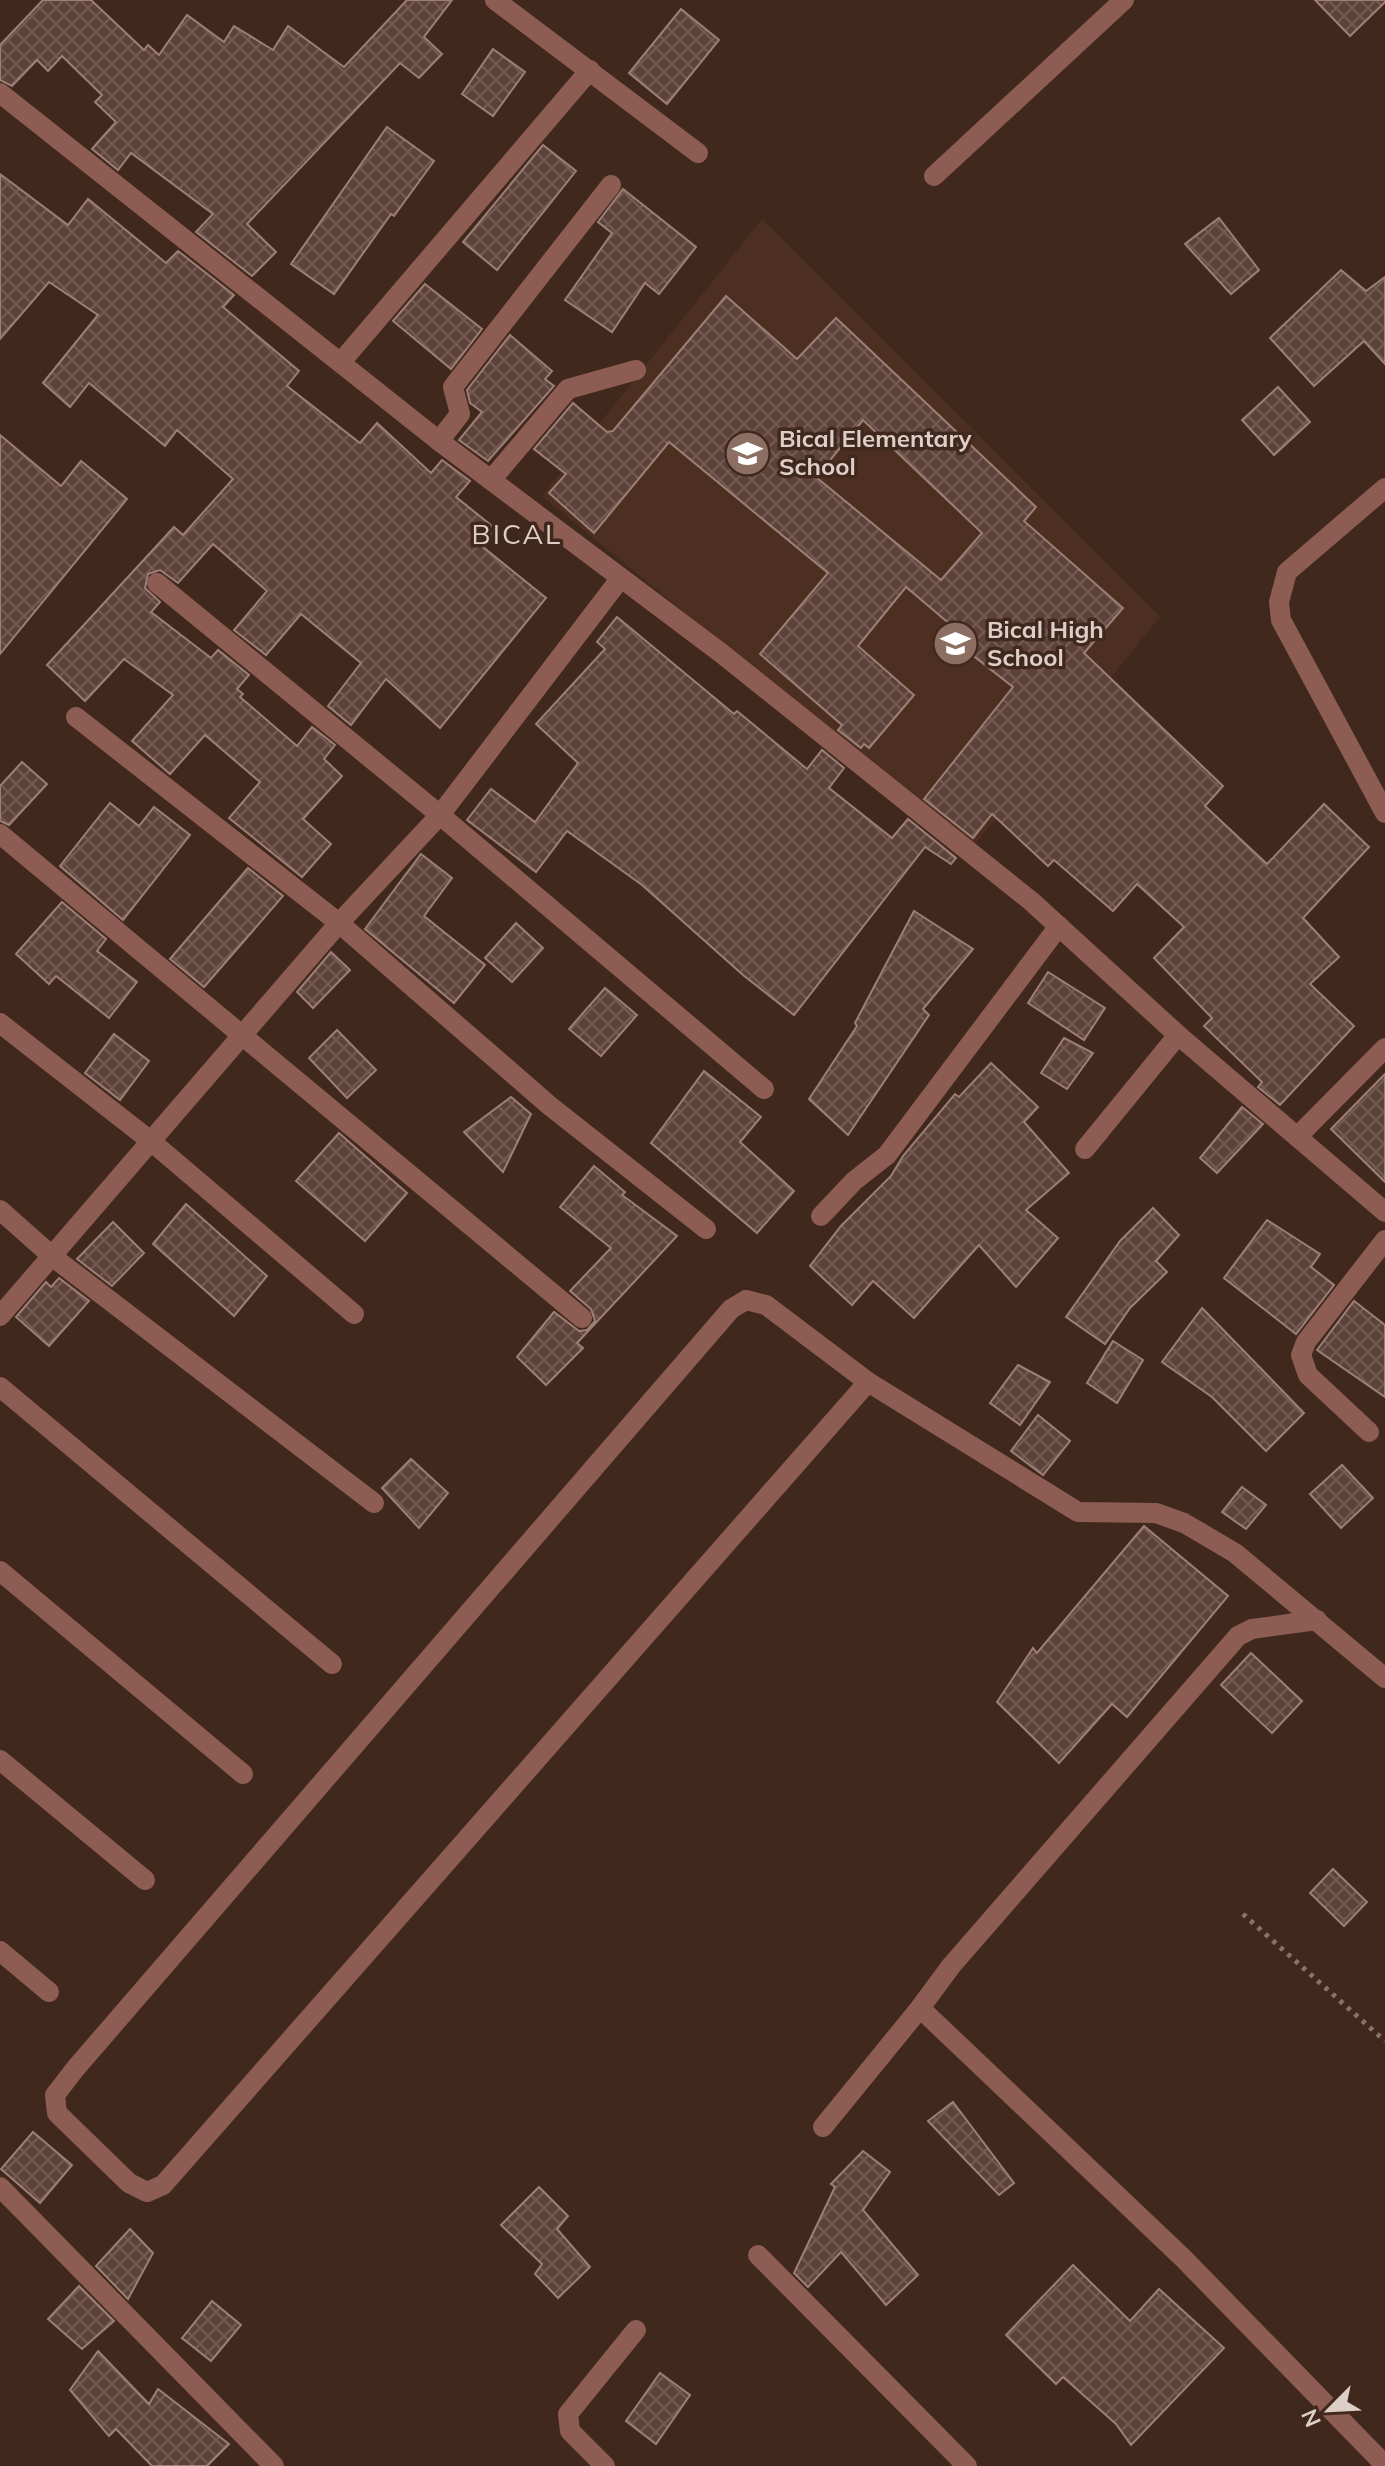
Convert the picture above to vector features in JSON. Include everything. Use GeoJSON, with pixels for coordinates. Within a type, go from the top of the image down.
{"type":"FeatureCollection","features":[{"type":"Feature","properties":{"kind":"street"},"geometry":{"type":"LineString","coordinates":[[495,0],[698,153]]}},
{"type":"Feature","properties":{"kind":"street"},"geometry":{"type":"LineString","coordinates":[[934,176],[1124,0]]}},
{"type":"Feature","properties":{"kind":"street"},"geometry":{"type":"LineString","coordinates":[[341,362],[590,70]]}},
{"type":"Feature","properties":{"kind":"street"},"geometry":{"type":"LineString","coordinates":[[0,93],[439,441],[721,653],[1059,926],[1178,1035],[1385,1212]]}},
{"type":"Feature","properties":{"kind":"street"},"geometry":{"type":"LineString","coordinates":[[439,441],[460,414],[453,387],[611,185]]}},
{"type":"Feature","properties":{"kind":"street"},"geometry":{"type":"LineString","coordinates":[[491,480],[568,389],[636,370]]}},
{"type":"Feature","properties":{"kind":"street"},"geometry":{"type":"LineString","coordinates":[[1385,488],[1287,572],[1279,602],[1281,620],[1385,813]]}},
{"type":"Feature","properties":{"kind":"street"},"geometry":{"type":"LineString","coordinates":[[0,1316],[339,923],[440,815],[620,579]]}},
{"type":"Feature","properties":{"kind":"street"},"geometry":{"type":"LineString","coordinates":[[157,583],[440,815],[764,1089]]}},
{"type":"Feature","properties":{"kind":"street"},"geometry":{"type":"LineString","coordinates":[[76,717],[339,923],[550,1106],[706,1229]]}},
{"type":"Feature","properties":{"kind":"street"},"geometry":{"type":"LineString","coordinates":[[0,834],[582,1318]]}},
{"type":"Feature","properties":{"kind":"street"},"geometry":{"type":"LineString","coordinates":[[821,1216],[854,1181],[887,1155],[1059,926]]}},
{"type":"Feature","properties":{"kind":"street"},"geometry":{"type":"LineString","coordinates":[[0,1023],[152,1142],[354,1314]]}},
{"type":"Feature","properties":{"kind":"street"},"geometry":{"type":"LineString","coordinates":[[1085,1149],[1178,1035]]}},
{"type":"Feature","properties":{"kind":"street"},"geometry":{"type":"LineString","coordinates":[[1297,1137],[1385,1048]]}},
{"type":"Feature","properties":{"kind":"street"},"geometry":{"type":"LineString","coordinates":[[0,1210],[53,1257],[374,1503]]}},
{"type":"Feature","properties":{"kind":"street"},"geometry":{"type":"LineString","coordinates":[[1369,1432],[1308,1375],[1301,1355],[1306,1342],[1385,1240]]}},
{"type":"Feature","properties":{"kind":"street"},"geometry":{"type":"LineString","coordinates":[[868,1382],[163,2185],[147,2192],[129,2183],[57,2113],[55,2095],[75,2069],[731,1309],[746,1300],[766,1305],[868,1382],[1078,1512],[1156,1513],[1184,1523],[1235,1553],[1385,1678]]}},
{"type":"Feature","properties":{"kind":"street"},"geometry":{"type":"LineString","coordinates":[[0,1387],[332,1664]]}},
{"type":"Feature","properties":{"kind":"street"},"geometry":{"type":"LineString","coordinates":[[0,1571],[243,1774]]}},
{"type":"Feature","properties":{"kind":"street"},"geometry":{"type":"LineString","coordinates":[[823,2127],[951,1966],[1238,1636],[1252,1629],[1317,1620]]}},
{"type":"Feature","properties":{"kind":"street"},"geometry":{"type":"LineString","coordinates":[[0,1760],[145,1880]]}},
{"type":"Feature","properties":{"kind":"street"},"geometry":{"type":"LineString","coordinates":[[0,1951],[49,1992]]}},
{"type":"Feature","properties":{"kind":"street"},"geometry":{"type":"LineString","coordinates":[[920,2008],[1183,2258],[1385,2465]]}},
{"type":"Feature","properties":{"kind":"street"},"geometry":{"type":"LineString","coordinates":[[0,2187],[274,2466]]}},
{"type":"Feature","properties":{"kind":"street"},"geometry":{"type":"LineString","coordinates":[[758,2255],[967,2466]]}},
{"type":"Feature","properties":{"kind":"street"},"geometry":{"type":"LineString","coordinates":[[605,2466],[570,2431],[568,2414],[636,2330]]}},
{"type":"Feature","properties":{"kind":"path"},"geometry":{"type":"LineString","coordinates":[[1243,1914],[1385,2041]]}},
{"type":"Feature","properties":{"kind":"shaded area"},"geometry":{"type":"Polygon","coordinates":[[[762,219],[1160,617],[972,848],[542,496],[762,219]]]}},
{"type":"Feature","properties":{"kind":"building"},"geometry":{"type":"Polygon","coordinates":[[[43,0],[91,0],[144,50],[148,45],[159,55],[187,15],[224,42],[234,26],[273,50],[288,26],[344,67],[407,0],[452,0],[424,37],[442,54],[419,78],[400,63],[247,224],[276,252],[252,276],[196,232],[213,214],[131,153],[118,170],[92,149],[116,122],[95,102],[102,95],[62,56],[48,71],[37,60],[12,86],[0,80],[0,45],[43,0]]]}},
{"type":"Feature","properties":{"kind":"building"},"geometry":{"type":"Polygon","coordinates":[[[1315,0],[1385,0],[1385,2],[1350,36],[1315,0]]]}},
{"type":"Feature","properties":{"kind":"building"},"geometry":{"type":"Polygon","coordinates":[[[681,9],[719,40],[667,104],[629,73],[681,9]]]}},
{"type":"Feature","properties":{"kind":"building"},"geometry":{"type":"Polygon","coordinates":[[[493,49],[525,72],[493,116],[462,94],[493,49]]]}},
{"type":"Feature","properties":{"kind":"building"},"geometry":{"type":"Polygon","coordinates":[[[387,127],[434,161],[394,216],[391,214],[334,294],[291,264],[387,127]]]}},
{"type":"Feature","properties":{"kind":"building"},"geometry":{"type":"Polygon","coordinates":[[[543,145],[576,171],[497,270],[463,242],[543,145]]]}},
{"type":"Feature","properties":{"kind":"building"},"geometry":{"type":"Polygon","coordinates":[[[0,174],[68,225],[88,199],[166,263],[178,251],[234,295],[223,307],[299,371],[287,386],[360,443],[377,423],[431,473],[442,460],[470,481],[456,497],[497,530],[483,547],[546,598],[440,728],[386,679],[351,725],[328,706],[361,663],[301,614],[266,655],[234,630],[267,591],[213,544],[178,583],[160,570],[148,574],[145,588],[160,602],[151,612],[211,658],[218,650],[249,675],[237,689],[243,694],[240,697],[297,746],[312,727],[335,745],[324,759],[342,776],[303,819],[331,844],[302,877],[229,818],[260,782],[205,735],[170,774],[132,741],[173,695],[124,659],[85,701],[47,665],[174,527],[183,535],[233,479],[177,430],[165,446],[89,383],[70,407],[43,383],[98,315],[49,282],[0,339],[0,174]]]}},
{"type":"Feature","properties":{"kind":"building"},"geometry":{"type":"Polygon","coordinates":[[[623,189],[696,247],[659,294],[645,283],[612,332],[565,300],[612,233],[598,222],[623,189]]]}},
{"type":"Feature","properties":{"kind":"building"},"geometry":{"type":"Polygon","coordinates":[[[1219,218],[1259,270],[1231,294],[1185,244],[1219,218]]]}},
{"type":"Feature","properties":{"kind":"building"},"geometry":{"type":"Polygon","coordinates":[[[1341,270],[1366,291],[1385,277],[1385,364],[1364,341],[1314,386],[1270,338],[1341,270]]]}},
{"type":"Feature","properties":{"kind":"building"},"geometry":{"type":"Polygon","coordinates":[[[425,284],[482,329],[451,369],[393,321],[425,284]]]}},
{"type":"Feature","properties":{"kind":"building"},"geometry":{"type":"Polygon","coordinates":[[[726,296],[797,359],[836,318],[1036,507],[1024,521],[1123,608],[1084,653],[1223,786],[1205,806],[1267,864],[1324,804],[1369,847],[1303,918],[1339,957],[1310,984],[1354,1026],[1280,1105],[1258,1087],[1262,1082],[1204,1026],[1212,1018],[1154,958],[1184,927],[1137,884],[1113,911],[1054,860],[1048,866],[992,814],[973,838],[924,799],[1013,687],[971,654],[977,647],[906,587],[858,646],[914,695],[869,748],[864,744],[861,748],[838,730],[842,725],[760,654],[828,573],[669,442],[594,533],[549,493],[566,474],[534,449],[573,403],[607,432],[613,431],[726,296]],[[863,420],[816,477],[941,580],[982,533],[863,420]]]}},
{"type":"Feature","properties":{"kind":"building"},"geometry":{"type":"Polygon","coordinates":[[[510,335],[552,371],[545,379],[554,386],[488,461],[459,440],[482,412],[470,403],[467,390],[510,335]]]}},
{"type":"Feature","properties":{"kind":"building"},"geometry":{"type":"Polygon","coordinates":[[[1278,387],[1310,422],[1274,455],[1242,420],[1278,387]]]}},
{"type":"Feature","properties":{"kind":"building"},"geometry":{"type":"Polygon","coordinates":[[[0,435],[61,486],[81,461],[127,499],[0,654],[0,435]]]}},
{"type":"Feature","properties":{"kind":"building"},"geometry":{"type":"Polygon","coordinates":[[[617,617],[734,714],[737,711],[807,769],[822,750],[844,768],[829,788],[892,838],[908,819],[956,858],[951,864],[925,847],[794,1015],[743,975],[642,885],[567,831],[536,872],[467,820],[491,789],[535,822],[578,763],[536,724],[605,649],[597,642],[617,617]]]}},
{"type":"Feature","properties":{"kind":"building"},"geometry":{"type":"Polygon","coordinates":[[[22,762],[47,784],[9,825],[0,821],[0,786],[22,762]]]}},
{"type":"Feature","properties":{"kind":"building"},"geometry":{"type":"Polygon","coordinates":[[[110,803],[139,826],[154,807],[190,835],[123,920],[60,866],[110,803]]]}},
{"type":"Feature","properties":{"kind":"building"},"geometry":{"type":"Polygon","coordinates":[[[421,854],[452,878],[424,916],[485,965],[454,1003],[365,929],[421,854]]]}},
{"type":"Feature","properties":{"kind":"building"},"geometry":{"type":"Polygon","coordinates":[[[248,868],[283,896],[204,987],[170,959],[248,868]]]}},
{"type":"Feature","properties":{"kind":"building"},"geometry":{"type":"Polygon","coordinates":[[[62,902],[106,939],[97,951],[137,982],[109,1018],[56,976],[49,984],[16,954],[62,902]]]}},
{"type":"Feature","properties":{"kind":"building"},"geometry":{"type":"Polygon","coordinates":[[[914,911],[973,949],[923,1009],[929,1015],[848,1135],[809,1099],[857,1026],[855,1023],[914,911]]]}},
{"type":"Feature","properties":{"kind":"building"},"geometry":{"type":"Polygon","coordinates":[[[516,923],[543,948],[512,982],[485,958],[516,923]]]}},
{"type":"Feature","properties":{"kind":"building"},"geometry":{"type":"Polygon","coordinates":[[[331,952],[350,970],[313,1008],[297,992],[331,952]]]}},
{"type":"Feature","properties":{"kind":"building"},"geometry":{"type":"Polygon","coordinates":[[[1048,972],[1105,1008],[1084,1040],[1028,1003],[1048,972]]]}},
{"type":"Feature","properties":{"kind":"building"},"geometry":{"type":"Polygon","coordinates":[[[605,988],[637,1015],[601,1056],[569,1029],[605,988]]]}},
{"type":"Feature","properties":{"kind":"building"},"geometry":{"type":"Polygon","coordinates":[[[337,1030],[376,1070],[347,1098],[309,1058],[337,1030]]]}},
{"type":"Feature","properties":{"kind":"building"},"geometry":{"type":"Polygon","coordinates":[[[114,1034],[149,1061],[120,1100],[85,1073],[114,1034]]]}},
{"type":"Feature","properties":{"kind":"building"},"geometry":{"type":"Polygon","coordinates":[[[1064,1038],[1093,1053],[1067,1089],[1041,1073],[1064,1038]]]}},
{"type":"Feature","properties":{"kind":"building"},"geometry":{"type":"Polygon","coordinates":[[[991,1063],[1038,1107],[1024,1122],[1069,1173],[1026,1210],[1058,1238],[1016,1287],[979,1245],[914,1318],[873,1281],[852,1305],[810,1266],[841,1226],[891,1176],[903,1156],[955,1094],[959,1097],[991,1063]]]}},
{"type":"Feature","properties":{"kind":"building"},"geometry":{"type":"Polygon","coordinates":[[[704,1071],[761,1117],[740,1142],[794,1191],[757,1233],[651,1143],[704,1071]]]}},
{"type":"Feature","properties":{"kind":"building"},"geometry":{"type":"Polygon","coordinates":[[[1385,1074],[1385,1182],[1331,1129],[1385,1074]]]}},
{"type":"Feature","properties":{"kind":"building"},"geometry":{"type":"Polygon","coordinates":[[[511,1097],[531,1114],[503,1172],[464,1132],[511,1097]]]}},
{"type":"Feature","properties":{"kind":"building"},"geometry":{"type":"Polygon","coordinates":[[[1242,1107],[1263,1124],[1217,1173],[1200,1158],[1242,1107]]]}},
{"type":"Feature","properties":{"kind":"building"},"geometry":{"type":"Polygon","coordinates":[[[339,1133],[407,1193],[365,1241],[296,1181],[339,1133]]]}},
{"type":"Feature","properties":{"kind":"building"},"geometry":{"type":"Polygon","coordinates":[[[594,1166],[625,1192],[622,1195],[677,1236],[577,1343],[583,1348],[546,1385],[517,1357],[554,1312],[579,1331],[587,1330],[595,1321],[591,1309],[570,1291],[611,1248],[560,1207],[594,1166]]]}},
{"type":"Feature","properties":{"kind":"building"},"geometry":{"type":"Polygon","coordinates":[[[186,1204],[267,1276],[234,1316],[153,1244],[186,1204]]]}},
{"type":"Feature","properties":{"kind":"building"},"geometry":{"type":"Polygon","coordinates":[[[1153,1208],[1179,1235],[1156,1261],[1167,1272],[1130,1308],[1105,1344],[1066,1317],[1120,1241],[1153,1208]]]}},
{"type":"Feature","properties":{"kind":"building"},"geometry":{"type":"Polygon","coordinates":[[[1267,1220],[1320,1254],[1311,1267],[1334,1285],[1296,1334],[1224,1278],[1267,1220]]]}},
{"type":"Feature","properties":{"kind":"building"},"geometry":{"type":"Polygon","coordinates":[[[113,1222],[144,1253],[112,1286],[77,1259],[113,1222]]]}},
{"type":"Feature","properties":{"kind":"building"},"geometry":{"type":"Polygon","coordinates":[[[59,1278],[89,1301],[49,1346],[16,1317],[46,1282],[51,1287],[59,1278]]]}},
{"type":"Feature","properties":{"kind":"building"},"geometry":{"type":"Polygon","coordinates":[[[1354,1301],[1385,1325],[1385,1397],[1317,1350],[1354,1301]]]}},
{"type":"Feature","properties":{"kind":"building"},"geometry":{"type":"Polygon","coordinates":[[[1202,1308],[1304,1413],[1266,1451],[1212,1397],[1162,1362],[1202,1308]]]}},
{"type":"Feature","properties":{"kind":"building"},"geometry":{"type":"Polygon","coordinates":[[[1113,1341],[1143,1360],[1117,1403],[1087,1383],[1113,1341]]]}},
{"type":"Feature","properties":{"kind":"building"},"geometry":{"type":"Polygon","coordinates":[[[1018,1365],[1050,1382],[1020,1425],[990,1403],[1018,1365]]]}},
{"type":"Feature","properties":{"kind":"building"},"geometry":{"type":"Polygon","coordinates":[[[1038,1415],[1070,1441],[1043,1475],[1011,1451],[1038,1415]]]}},
{"type":"Feature","properties":{"kind":"building"},"geometry":{"type":"Polygon","coordinates":[[[411,1459],[448,1493],[419,1528],[382,1488],[411,1459]]]}},
{"type":"Feature","properties":{"kind":"building"},"geometry":{"type":"Polygon","coordinates":[[[1342,1465],[1373,1498],[1341,1528],[1310,1494],[1342,1465]]]}},
{"type":"Feature","properties":{"kind":"building"},"geometry":{"type":"Polygon","coordinates":[[[1242,1487],[1266,1505],[1246,1529],[1222,1512],[1242,1487]]]}},
{"type":"Feature","properties":{"kind":"building"},"geometry":{"type":"Polygon","coordinates":[[[1144,1526],[1228,1596],[1127,1717],[1112,1704],[1059,1763],[997,1702],[1033,1648],[1037,1653],[1144,1526]]]}},
{"type":"Feature","properties":{"kind":"building"},"geometry":{"type":"Polygon","coordinates":[[[1251,1653],[1302,1701],[1272,1733],[1221,1685],[1251,1653]]]}},
{"type":"Feature","properties":{"kind":"building"},"geometry":{"type":"Polygon","coordinates":[[[1333,1869],[1367,1902],[1344,1926],[1310,1893],[1333,1869]]]}},
{"type":"Feature","properties":{"kind":"building"},"geometry":{"type":"Polygon","coordinates":[[[953,2102],[1014,2183],[999,2195],[928,2121],[953,2102]]]}},
{"type":"Feature","properties":{"kind":"building"},"geometry":{"type":"Polygon","coordinates":[[[33,2132],[72,2165],[40,2203],[1,2169],[33,2132]]]}},
{"type":"Feature","properties":{"kind":"building"},"geometry":{"type":"Polygon","coordinates":[[[863,2151],[890,2172],[863,2210],[918,2275],[886,2305],[841,2252],[808,2287],[794,2273],[835,2187],[831,2184],[863,2151]]]}},
{"type":"Feature","properties":{"kind":"building"},"geometry":{"type":"Polygon","coordinates":[[[539,2187],[568,2216],[557,2229],[590,2267],[558,2298],[535,2274],[542,2264],[501,2225],[539,2187]]]}},
{"type":"Feature","properties":{"kind":"building"},"geometry":{"type":"Polygon","coordinates":[[[130,2229],[153,2253],[128,2299],[96,2266],[130,2229]]]}},
{"type":"Feature","properties":{"kind":"building"},"geometry":{"type":"Polygon","coordinates":[[[1073,2265],[1130,2321],[1159,2289],[1224,2348],[1131,2445],[1116,2424],[1063,2377],[1056,2384],[1006,2335],[1073,2265]]]}},
{"type":"Feature","properties":{"kind":"building"},"geometry":{"type":"Polygon","coordinates":[[[79,2286],[114,2321],[82,2349],[48,2319],[79,2286]]]}},
{"type":"Feature","properties":{"kind":"building"},"geometry":{"type":"Polygon","coordinates":[[[212,2301],[241,2325],[211,2361],[182,2338],[212,2301]]]}},
{"type":"Feature","properties":{"kind":"building"},"geometry":{"type":"Polygon","coordinates":[[[98,2351],[149,2404],[158,2389],[229,2444],[207,2466],[152,2466],[116,2429],[109,2436],[70,2390],[98,2351]]]}},
{"type":"Feature","properties":{"kind":"building"},"geometry":{"type":"Polygon","coordinates":[[[660,2373],[690,2395],[656,2444],[626,2421],[660,2373]]]}},
{"type":"Feature","properties":{"kind":"place","name":"Bical Elementary School"},"geometry":{"type":"Point","coordinates":[748,453]}},
{"type":"Feature","properties":{"kind":"place","name":"Bical High School"},"geometry":{"type":"Point","coordinates":[956,644]}},
{"type":"Feature","properties":{"kind":"district","name":"BICAL"},"geometry":{"type":"Point","coordinates":[517,534]}}]}
